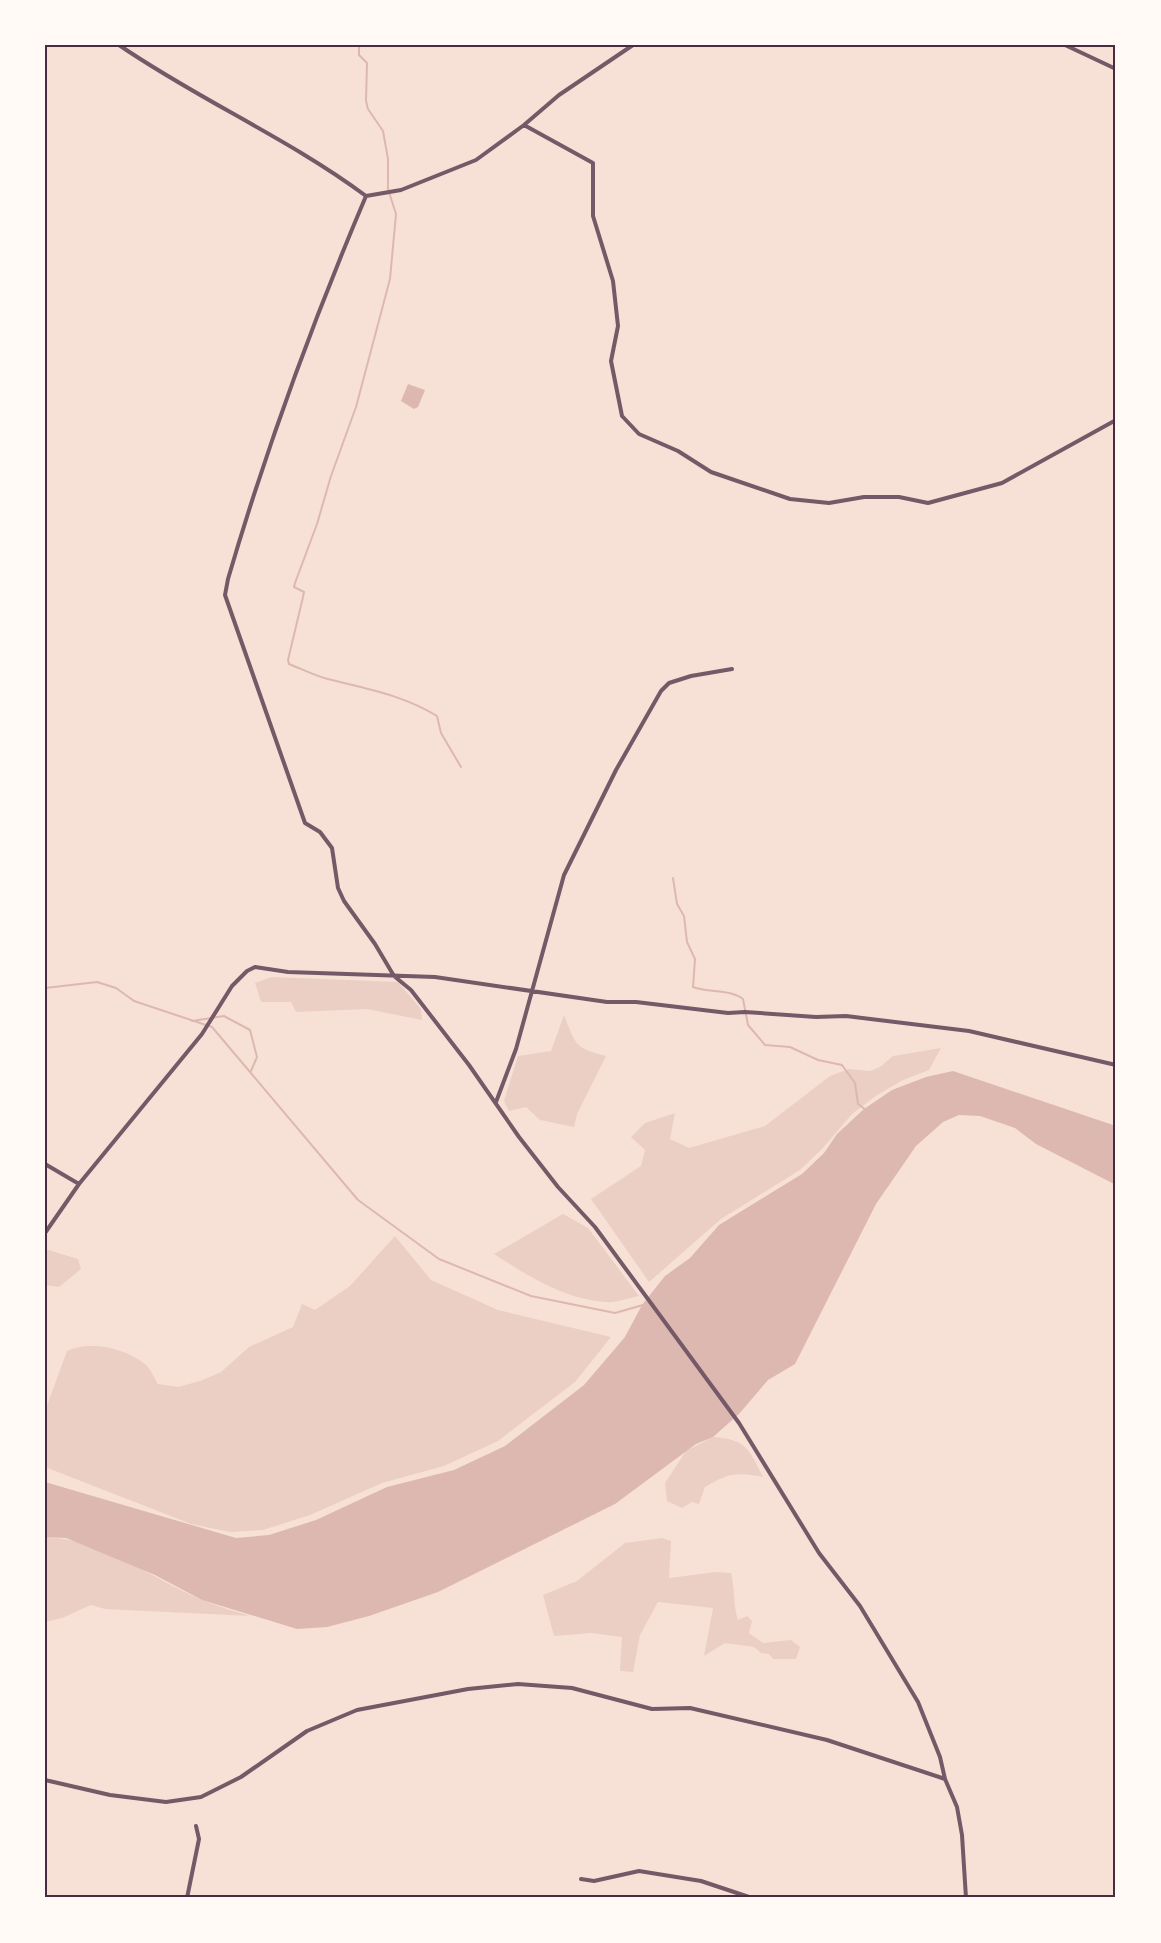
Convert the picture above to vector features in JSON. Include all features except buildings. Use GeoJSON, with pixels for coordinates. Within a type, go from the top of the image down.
{"type":"FeatureCollection","features":[{"type":"Feature","properties":{"kind":"street"},"geometry":{"type":"LineString","coordinates":[[119,45],[165,76],[317,162],[366,196],[389,192],[476,159],[524,125],[559,95],[633,45]]}},
{"type":"Feature","properties":{"kind":"street"},"geometry":{"type":"LineString","coordinates":[[1065,45],[1116,69]]}},
{"type":"Feature","properties":{"kind":"street"},"geometry":{"type":"LineString","coordinates":[[524,125],[593,163],[593,216],[613,281],[618,326],[611,361],[622,416],[639,434],[678,451],[711,472],[790,499],[829,502],[864,497],[899,497],[928,503],[1002,483],[1116,420]]}},
{"type":"Feature","properties":{"kind":"street"},"geometry":{"type":"LineString","coordinates":[[366,196],[332,275],[288,394],[241,535],[225,595],[305,823],[320,832],[332,848],[338,888],[394,976],[411,990],[558,1187],[595,1227],[739,1423],[819,1553],[860,1606],[918,1702],[940,1757],[945,1779],[957,1807],[962,1835],[966,1898]]}},
{"type":"Feature","properties":{"kind":"street"},"geometry":{"type":"LineString","coordinates":[[496,1103],[516,1049],[568,866],[616,770],[661,691],[669,683],[732,669]]}},
{"type":"Feature","properties":{"kind":"street"},"geometry":{"type":"LineString","coordinates":[[45,1233],[80,1184],[202,1034],[232,986],[247,971],[255,967],[288,972],[435,977],[531,992],[728,1013],[846,1016],[969,1031],[1116,1065]]}},
{"type":"Feature","properties":{"kind":"street"},"geometry":{"type":"LineString","coordinates":[[45,1164],[80,1184]]}},
{"type":"Feature","properties":{"kind":"street"},"geometry":{"type":"LineString","coordinates":[[45,1780],[110,1795],[166,1802],[201,1797],[241,1777],[328,1720],[391,1702],[518,1684],[572,1688],[652,1709],[690,1708],[827,1740],[945,1779]]}},
{"type":"Feature","properties":{"kind":"street"},"geometry":{"type":"LineString","coordinates":[[187,1898],[199,1839],[196,1826]]}},
{"type":"Feature","properties":{"kind":"street"},"geometry":{"type":"LineString","coordinates":[[580,1879],[594,1881],[610,1876],[647,1872],[701,1881],[752,1898]]}},
{"type":"Feature","properties":{"kind":"shaded area"},"geometry":{"type":"Polygon","coordinates":[[[408,384],[425,390],[418,407],[414,409],[401,401],[408,384]]]}},
{"type":"Feature","properties":{"kind":"shaded area"},"geometry":{"type":"Polygon","coordinates":[[[272,977],[398,982],[421,1009],[422,1020],[367,1009],[296,1012],[291,1002],[261,1002],[255,983],[272,977]]]}},
{"type":"Feature","properties":{"kind":"shaded area"},"geometry":{"type":"Polygon","coordinates":[[[564,1015],[578,1044],[606,1056],[577,1114],[574,1127],[540,1120],[526,1107],[509,1111],[504,1101],[518,1056],[551,1051],[564,1015]]]}},
{"type":"Feature","properties":{"kind":"shaded area"},"geometry":{"type":"Polygon","coordinates":[[[941,1048],[929,1070],[903,1080],[877,1095],[852,1114],[823,1148],[800,1170],[721,1219],[649,1282],[591,1199],[641,1166],[645,1150],[631,1137],[645,1123],[675,1113],[670,1139],[689,1148],[765,1126],[830,1076],[849,1069],[870,1071],[880,1067],[893,1056],[941,1048]]]}},
{"type":"Feature","properties":{"kind":"shaded area"},"geometry":{"type":"Polygon","coordinates":[[[953,1071],[1116,1126],[1116,1185],[1036,1144],[1015,1128],[980,1116],[959,1115],[943,1122],[916,1146],[876,1204],[795,1364],[768,1380],[739,1414],[713,1437],[696,1444],[615,1504],[438,1592],[369,1616],[327,1627],[297,1629],[202,1600],[155,1575],[66,1538],[45,1537],[45,1482],[236,1538],[269,1535],[316,1520],[387,1487],[454,1470],[505,1446],[584,1385],[625,1337],[642,1305],[665,1276],[690,1258],[719,1225],[802,1174],[824,1153],[837,1134],[864,1109],[892,1090],[926,1077],[953,1071]]]}},
{"type":"Feature","properties":{"kind":"shaded area"},"geometry":{"type":"Polygon","coordinates":[[[563,1214],[588,1228],[639,1296],[610,1302],[576,1297],[533,1278],[494,1254],[563,1214]]]}},
{"type":"Feature","properties":{"kind":"shaded area"},"geometry":{"type":"Polygon","coordinates":[[[395,1236],[431,1280],[498,1310],[611,1337],[575,1382],[498,1441],[444,1466],[382,1483],[310,1515],[263,1530],[230,1532],[191,1524],[45,1467],[45,1411],[67,1351],[86,1346],[107,1347],[137,1358],[151,1371],[158,1384],[178,1387],[200,1381],[221,1372],[249,1347],[293,1327],[302,1304],[315,1310],[350,1286],[395,1236]]]}},
{"type":"Feature","properties":{"kind":"shaded area"},"geometry":{"type":"Polygon","coordinates":[[[45,1249],[78,1259],[81,1269],[59,1287],[45,1285],[45,1249]]]}},
{"type":"Feature","properties":{"kind":"shaded area"},"geometry":{"type":"Polygon","coordinates":[[[713,1437],[733,1440],[745,1447],[763,1477],[739,1474],[720,1479],[705,1487],[699,1504],[692,1502],[682,1508],[667,1501],[665,1483],[686,1451],[713,1437]]]}},
{"type":"Feature","properties":{"kind":"shaded area"},"geometry":{"type":"Polygon","coordinates":[[[45,1537],[66,1539],[106,1552],[202,1600],[250,1616],[105,1609],[91,1605],[62,1618],[45,1622],[45,1537]]]}},
{"type":"Feature","properties":{"kind":"shaded area"},"geometry":{"type":"Polygon","coordinates":[[[662,1538],[671,1541],[669,1578],[716,1572],[731,1573],[738,1620],[747,1616],[752,1621],[749,1633],[763,1643],[791,1640],[800,1647],[796,1659],[773,1659],[769,1654],[761,1653],[754,1647],[725,1643],[704,1656],[713,1608],[658,1602],[640,1635],[633,1672],[620,1671],[622,1637],[591,1633],[554,1636],[543,1595],[577,1581],[625,1543],[662,1538]]]}},
{"type":"Feature","properties":{"kind":"waterway"},"geometry":{"type":"LineString","coordinates":[[359,45],[359,55],[367,63],[366,101],[368,109],[383,131],[388,159],[388,189],[396,214],[390,279],[356,407],[295,583],[294,587],[304,592],[288,660],[289,664],[318,676],[398,698],[437,716],[441,733],[461,767]]}},
{"type":"Feature","properties":{"kind":"waterway"},"geometry":{"type":"LineString","coordinates":[[673,878],[677,904],[684,916],[687,942],[695,959],[693,987],[726,992],[743,999],[748,1025],[765,1045],[790,1047],[818,1060],[842,1065],[855,1083],[858,1104],[866,1110]]}},
{"type":"Feature","properties":{"kind":"waterway"},"geometry":{"type":"LineString","coordinates":[[45,988],[97,982],[116,988],[134,1001],[212,1027],[358,1200],[439,1259],[531,1296],[615,1313],[643,1305]]}},
{"type":"Feature","properties":{"kind":"waterway"},"geometry":{"type":"LineString","coordinates":[[192,1021],[224,1016],[250,1030],[257,1057],[251,1071]]}}]}
